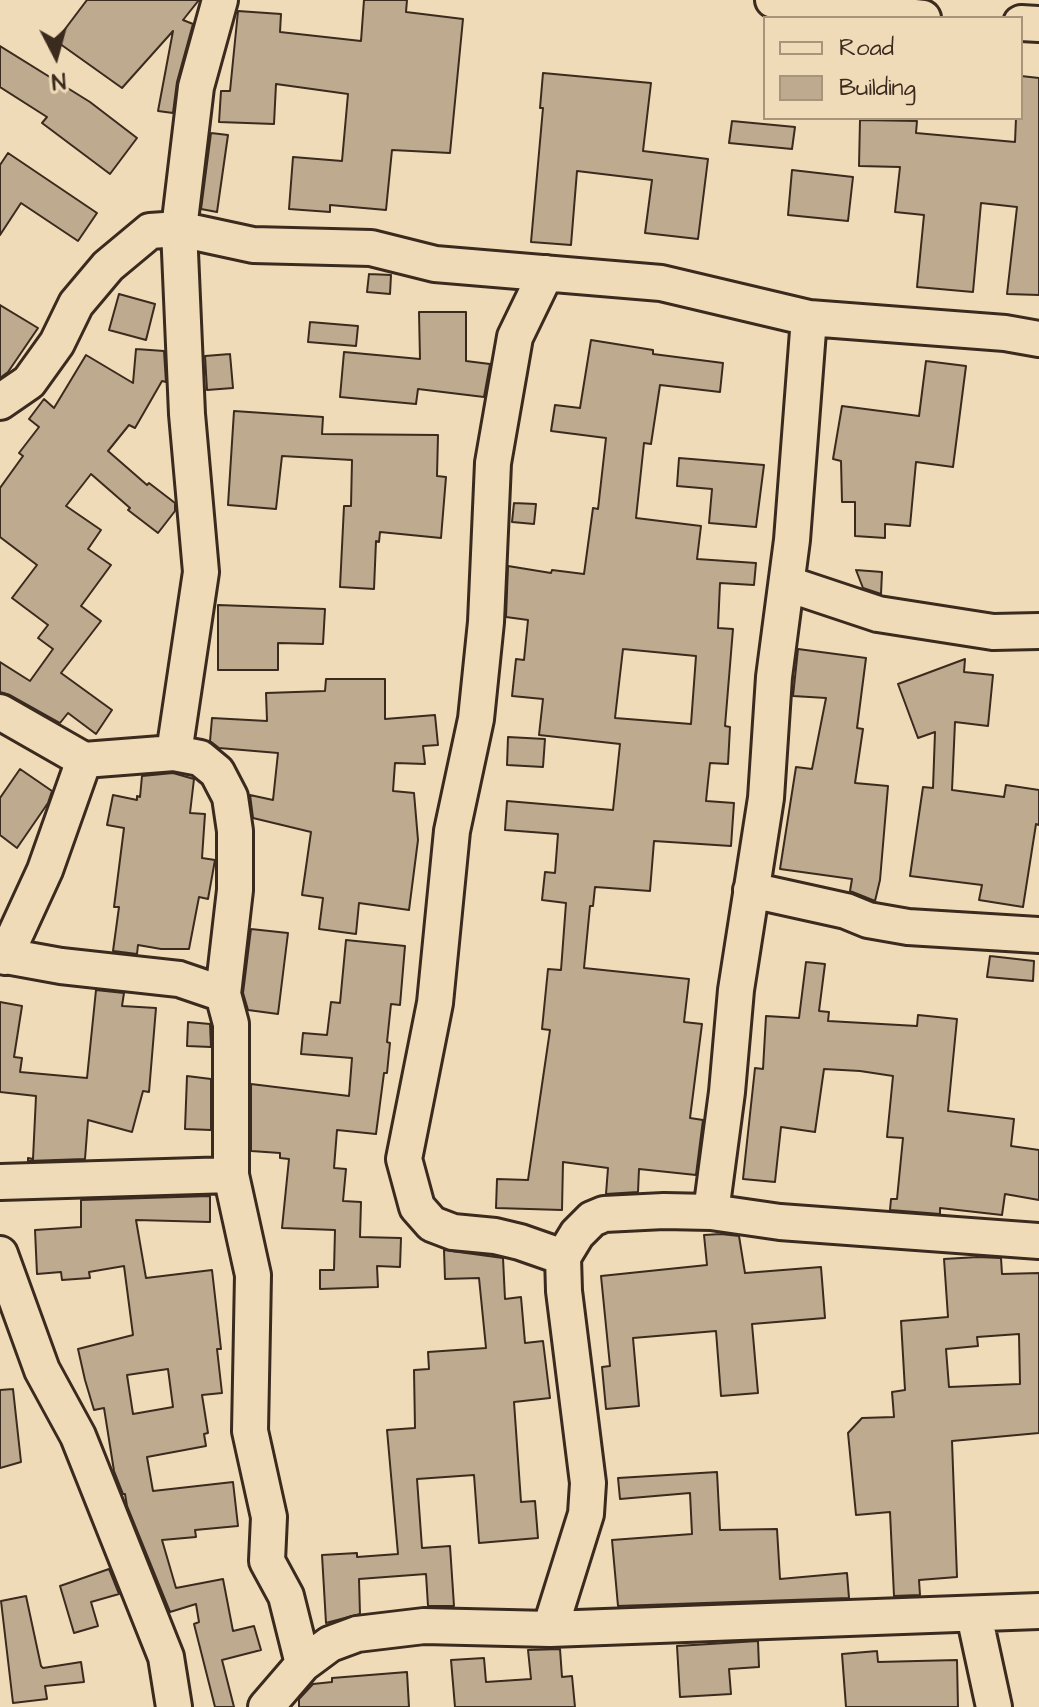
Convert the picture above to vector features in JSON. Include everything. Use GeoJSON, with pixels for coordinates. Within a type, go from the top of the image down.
{"type":"FeatureCollection","features":[{"type":"Feature","properties":{"kind":"street"},"geometry":{"type":"LineString","coordinates":[[174,753],[201,572],[187,414],[179,229],[196,87],[220,0]]}},
{"type":"Feature","properties":{"kind":"street"},"geometry":{"type":"LineString","coordinates":[[773,0],[906,16]]}},
{"type":"Feature","properties":{"kind":"street"},"geometry":{"type":"LineString","coordinates":[[0,402],[29,382],[57,343],[76,304],[108,266],[150,231],[179,229],[253,245],[371,248],[435,264],[661,283],[809,318],[1005,333],[1039,339]]}},
{"type":"Feature","properties":{"kind":"street"},"geometry":{"type":"LineString","coordinates":[[497,268],[515,337]]}},
{"type":"Feature","properties":{"kind":"street"},"geometry":{"type":"LineString","coordinates":[[546,273],[515,337],[493,463],[486,622],[476,719],[452,831],[435,1003],[404,1159],[417,1207],[432,1224],[453,1232],[520,1242],[563,1257]]}},
{"type":"Feature","properties":{"kind":"street"},"geometry":{"type":"LineString","coordinates":[[711,1212],[727,1092],[736,990],[766,798],[774,677],[788,584],[809,318]]}},
{"type":"Feature","properties":{"kind":"street"},"geometry":{"type":"LineString","coordinates":[[788,584],[878,614],[993,632],[1039,631]]}},
{"type":"Feature","properties":{"kind":"street"},"geometry":{"type":"LineString","coordinates":[[0,712],[84,760],[174,753],[200,758],[217,772],[230,797],[235,831],[235,890],[223,994],[231,1024],[231,1175],[253,1275],[250,1431],[269,1517],[267,1561],[286,1596],[303,1664]]}},
{"type":"Feature","properties":{"kind":"street"},"geometry":{"type":"LineString","coordinates":[[84,760],[45,870],[2,956],[179,979],[223,994]]}},
{"type":"Feature","properties":{"kind":"street"},"geometry":{"type":"LineString","coordinates":[[751,890],[908,927],[1039,935]]}},
{"type":"Feature","properties":{"kind":"street"},"geometry":{"type":"LineString","coordinates":[[0,1182],[231,1175]]}},
{"type":"Feature","properties":{"kind":"street"},"geometry":{"type":"LineString","coordinates":[[550,1629],[586,1514],[588,1483],[564,1291],[563,1257],[577,1234],[592,1219],[604,1214],[711,1212],[780,1222],[1039,1241]]}},
{"type":"Feature","properties":{"kind":"street"},"geometry":{"type":"LineString","coordinates":[[0,1254],[42,1370],[78,1436],[166,1657],[174,1707]]}},
{"type":"Feature","properties":{"kind":"street"},"geometry":{"type":"LineString","coordinates":[[266,1707],[303,1664],[330,1644],[357,1634],[424,1626],[550,1629],[1039,1611]]}},
{"type":"Feature","properties":{"kind":"street"},"geometry":{"type":"LineString","coordinates":[[974,1615],[994,1707]]}},
{"type":"Feature","properties":{"kind":"building"},"geometry":{"type":"Polygon","coordinates":[[[87,0],[199,0],[183,20],[193,24],[177,82],[173,113],[158,111],[173,31],[122,88],[56,41],[87,0]]]}},
{"type":"Feature","properties":{"kind":"building"},"geometry":{"type":"Polygon","coordinates":[[[364,0],[407,0],[406,12],[463,19],[450,153],[392,150],[386,210],[330,205],[330,212],[289,209],[293,157],[342,161],[348,94],[276,84],[274,124],[219,122],[221,91],[230,91],[238,11],[281,14],[280,32],[361,41],[364,0]]]}},
{"type":"Feature","properties":{"kind":"building"},"geometry":{"type":"Polygon","coordinates":[[[0,46],[90,102],[137,138],[110,174],[42,123],[47,117],[0,87],[0,46]]]}},
{"type":"Feature","properties":{"kind":"building"},"geometry":{"type":"Polygon","coordinates":[[[543,73],[651,83],[643,151],[708,159],[698,239],[645,233],[652,180],[577,171],[571,245],[531,242],[543,108],[540,108],[543,73]]]}},
{"type":"Feature","properties":{"kind":"building"},"geometry":{"type":"Polygon","coordinates":[[[1023,76],[1039,78],[1039,295],[1007,294],[1017,207],[981,203],[973,292],[917,287],[924,215],[895,212],[900,167],[859,166],[860,120],[917,121],[916,133],[1015,142],[1016,120],[1023,120],[1023,76]]]}},
{"type":"Feature","properties":{"kind":"building"},"geometry":{"type":"Polygon","coordinates":[[[732,121],[795,127],[792,149],[729,143],[732,121]]]}},
{"type":"Feature","properties":{"kind":"building"},"geometry":{"type":"Polygon","coordinates":[[[211,133],[228,135],[217,212],[201,209],[211,133]]]}},
{"type":"Feature","properties":{"kind":"building"},"geometry":{"type":"Polygon","coordinates":[[[8,153],[97,213],[78,241],[21,203],[0,235],[0,165],[8,153]]]}},
{"type":"Feature","properties":{"kind":"building"},"geometry":{"type":"Polygon","coordinates":[[[792,170],[853,177],[848,221],[788,215],[792,170]]]}},
{"type":"Feature","properties":{"kind":"building"},"geometry":{"type":"Polygon","coordinates":[[[369,274],[391,275],[390,294],[367,292],[369,274]]]}},
{"type":"Feature","properties":{"kind":"building"},"geometry":{"type":"Polygon","coordinates":[[[119,294],[155,304],[146,340],[109,330],[119,294]]]}},
{"type":"Feature","properties":{"kind":"building"},"geometry":{"type":"Polygon","coordinates":[[[0,305],[38,328],[8,372],[0,378],[0,305]]]}},
{"type":"Feature","properties":{"kind":"building"},"geometry":{"type":"Polygon","coordinates":[[[419,312],[466,312],[466,361],[490,364],[484,397],[418,389],[416,404],[340,397],[344,352],[420,359],[419,312]]]}},
{"type":"Feature","properties":{"kind":"building"},"geometry":{"type":"Polygon","coordinates":[[[310,322],[358,326],[356,346],[308,342],[310,322]]]}},
{"type":"Feature","properties":{"kind":"building"},"geometry":{"type":"Polygon","coordinates":[[[591,340],[653,350],[653,354],[723,363],[720,392],[660,385],[651,444],[644,443],[636,518],[701,526],[697,559],[756,563],[754,585],[720,583],[718,628],[733,629],[725,726],[730,727],[728,764],[710,763],[706,801],[734,803],[731,846],[654,841],[650,891],[595,887],[584,968],[689,979],[684,1022],[702,1024],[690,1118],[703,1120],[696,1175],[639,1169],[638,1192],[606,1194],[608,1168],[563,1162],[562,1210],[496,1208],[497,1179],[528,1180],[550,1030],[542,1029],[548,969],[561,970],[566,903],[542,900],[545,872],[555,873],[558,834],[505,830],[507,801],[613,810],[620,744],[539,735],[543,699],[512,696],[516,659],[524,660],[528,620],[506,617],[508,566],[551,573],[552,570],[584,574],[593,508],[598,509],[606,438],[551,431],[555,405],[580,408],[591,340]],[[623,649],[615,718],[691,724],[696,656],[623,649]]]}},
{"type":"Feature","properties":{"kind":"building"},"geometry":{"type":"Polygon","coordinates":[[[136,349],[164,351],[166,382],[162,381],[135,428],[129,425],[108,451],[147,485],[149,483],[175,503],[175,511],[158,533],[128,510],[130,508],[91,474],[66,506],[101,530],[88,549],[111,565],[81,606],[101,621],[61,673],[112,710],[96,734],[68,713],[60,723],[0,692],[0,662],[30,681],[53,649],[38,638],[48,625],[12,598],[37,565],[0,537],[0,488],[23,456],[19,453],[39,427],[29,419],[44,399],[54,408],[86,355],[133,383],[136,349]]]}},
{"type":"Feature","properties":{"kind":"building"},"geometry":{"type":"Polygon","coordinates":[[[230,354],[233,388],[207,390],[205,356],[230,354]]]}},
{"type":"Feature","properties":{"kind":"building"},"geometry":{"type":"Polygon","coordinates":[[[926,361],[966,366],[953,467],[916,462],[910,526],[885,524],[885,538],[855,536],[855,502],[842,502],[841,461],[833,459],[842,406],[919,416],[926,361]]]}},
{"type":"Feature","properties":{"kind":"building"},"geometry":{"type":"Polygon","coordinates":[[[234,411],[323,417],[322,434],[438,435],[437,476],[446,477],[441,538],[380,532],[379,542],[376,541],[374,589],[340,587],[344,506],[351,506],[352,460],[282,456],[276,509],[228,505],[234,411]]]}},
{"type":"Feature","properties":{"kind":"building"},"geometry":{"type":"Polygon","coordinates":[[[679,458],[764,465],[756,527],[709,523],[712,489],[677,486],[679,458]]]}},
{"type":"Feature","properties":{"kind":"building"},"geometry":{"type":"Polygon","coordinates":[[[514,503],[536,504],[534,524],[512,522],[514,503]]]}},
{"type":"Feature","properties":{"kind":"building"},"geometry":{"type":"Polygon","coordinates":[[[856,570],[882,572],[881,594],[863,588],[856,570]]]}},
{"type":"Feature","properties":{"kind":"building"},"geometry":{"type":"Polygon","coordinates":[[[218,605],[325,609],[323,644],[278,643],[278,670],[218,670],[218,605]]]}},
{"type":"Feature","properties":{"kind":"building"},"geometry":{"type":"Polygon","coordinates":[[[798,649],[866,658],[857,728],[863,729],[855,783],[888,786],[880,880],[875,901],[850,891],[852,879],[780,869],[796,767],[812,769],[826,698],[793,696],[798,649]]]}},
{"type":"Feature","properties":{"kind":"building"},"geometry":{"type":"Polygon","coordinates":[[[965,659],[964,672],[993,675],[988,726],[955,722],[952,790],[1004,797],[1006,785],[1039,790],[1039,825],[1036,824],[1023,907],[979,900],[982,885],[910,876],[923,787],[933,788],[935,732],[918,738],[898,684],[965,659]]]}},
{"type":"Feature","properties":{"kind":"building"},"geometry":{"type":"Polygon","coordinates":[[[326,679],[385,679],[385,719],[435,715],[438,745],[423,746],[425,764],[395,763],[393,791],[414,793],[418,840],[409,910],[359,903],[356,934],[319,929],[323,898],[302,895],[311,832],[253,818],[250,795],[273,800],[278,753],[219,748],[210,741],[212,718],[267,721],[266,693],[325,691],[326,679]]]}},
{"type":"Feature","properties":{"kind":"building"},"geometry":{"type":"Polygon","coordinates":[[[508,737],[545,739],[543,767],[507,765],[508,737]]]}},
{"type":"Feature","properties":{"kind":"building"},"geometry":{"type":"Polygon","coordinates":[[[20,769],[52,791],[48,803],[17,848],[0,835],[0,798],[20,769]]]}},
{"type":"Feature","properties":{"kind":"building"},"geometry":{"type":"Polygon","coordinates":[[[173,773],[194,779],[190,813],[205,814],[202,858],[215,860],[208,899],[199,897],[189,949],[138,945],[137,954],[113,951],[119,907],[114,907],[124,828],[107,825],[113,795],[137,800],[142,776],[173,773]]]}},
{"type":"Feature","properties":{"kind":"building"},"geometry":{"type":"Polygon","coordinates":[[[251,929],[288,933],[278,1014],[248,1010],[243,993],[251,929]]]}},
{"type":"Feature","properties":{"kind":"building"},"geometry":{"type":"Polygon","coordinates":[[[346,940],[405,946],[400,1005],[391,1004],[387,1073],[384,1073],[376,1134],[337,1130],[334,1168],[346,1169],[343,1201],[361,1202],[360,1237],[401,1238],[400,1267],[377,1266],[378,1287],[320,1289],[320,1270],[334,1270],[335,1230],[282,1228],[289,1159],[280,1158],[280,1153],[251,1151],[251,1084],[349,1096],[352,1058],[301,1054],[303,1033],[327,1035],[331,1002],[340,1003],[346,940]]]}},
{"type":"Feature","properties":{"kind":"building"},"geometry":{"type":"Polygon","coordinates":[[[990,956],[1034,961],[1033,981],[987,977],[990,956]]]}},
{"type":"Feature","properties":{"kind":"building"},"geometry":{"type":"Polygon","coordinates":[[[806,962],[825,964],[819,1011],[829,1012],[828,1021],[917,1026],[918,1015],[957,1019],[948,1111],[1014,1119],[1011,1146],[1039,1150],[1039,1200],[1005,1194],[1002,1215],[940,1208],[940,1214],[890,1210],[891,1199],[897,1199],[903,1138],[887,1137],[893,1076],[860,1071],[824,1069],[815,1132],[781,1127],[775,1182],[743,1179],[755,1068],[763,1069],[766,1016],[799,1018],[806,962]]]}},
{"type":"Feature","properties":{"kind":"building"},"geometry":{"type":"Polygon","coordinates":[[[96,990],[124,993],[122,1006],[156,1008],[149,1092],[143,1091],[132,1132],[88,1120],[85,1159],[28,1161],[28,1158],[33,1159],[36,1096],[0,1092],[0,1002],[22,1006],[14,1057],[22,1058],[20,1072],[87,1078],[96,990]]]}},
{"type":"Feature","properties":{"kind":"building"},"geometry":{"type":"Polygon","coordinates":[[[188,1022],[210,1024],[211,1047],[187,1046],[188,1022]]]}},
{"type":"Feature","properties":{"kind":"building"},"geometry":{"type":"Polygon","coordinates":[[[187,1076],[211,1079],[211,1130],[185,1129],[187,1076]]]}},
{"type":"Feature","properties":{"kind":"building"},"geometry":{"type":"Polygon","coordinates":[[[210,1196],[210,1222],[136,1220],[146,1278],[212,1270],[221,1349],[217,1349],[222,1393],[202,1395],[208,1433],[204,1434],[206,1446],[147,1457],[153,1491],[233,1482],[238,1526],[195,1530],[196,1537],[162,1540],[176,1588],[223,1579],[233,1631],[254,1626],[261,1650],[222,1660],[234,1707],[215,1707],[194,1624],[199,1622],[196,1604],[170,1612],[114,1471],[104,1408],[94,1410],[85,1380],[78,1349],[133,1335],[124,1266],[89,1272],[90,1278],[62,1280],[61,1272],[37,1274],[35,1230],[81,1227],[81,1200],[210,1196]],[[168,1369],[127,1375],[133,1414],[173,1407],[168,1369]]]}},
{"type":"Feature","properties":{"kind":"building"},"geometry":{"type":"Polygon","coordinates":[[[704,1235],[739,1236],[745,1273],[821,1267],[825,1318],[752,1324],[758,1393],[721,1396],[716,1331],[633,1338],[639,1406],[606,1409],[602,1367],[610,1366],[601,1276],[707,1265],[704,1235]]]}},
{"type":"Feature","properties":{"kind":"building"},"geometry":{"type":"Polygon","coordinates":[[[444,1250],[503,1258],[505,1299],[521,1297],[525,1343],[543,1341],[550,1398],[514,1402],[521,1502],[535,1501],[538,1538],[479,1543],[474,1475],[417,1479],[422,1548],[450,1546],[454,1606],[428,1606],[426,1574],[359,1579],[360,1614],[326,1623],[322,1555],[357,1553],[357,1557],[398,1554],[387,1430],[415,1428],[414,1370],[429,1369],[428,1352],[486,1348],[479,1278],[445,1279],[444,1250]]]}},
{"type":"Feature","properties":{"kind":"building"},"geometry":{"type":"Polygon","coordinates":[[[1001,1258],[1002,1274],[1039,1273],[1039,1433],[952,1441],[957,1577],[919,1580],[920,1595],[894,1596],[890,1512],[856,1515],[848,1433],[862,1418],[894,1417],[892,1392],[905,1390],[901,1321],[948,1317],[944,1259],[1001,1258]],[[1019,1334],[977,1337],[978,1346],[946,1349],[949,1387],[1020,1384],[1019,1334]]]}},
{"type":"Feature","properties":{"kind":"building"},"geometry":{"type":"Polygon","coordinates":[[[13,1389],[21,1462],[0,1468],[0,1390],[13,1389]]]}},
{"type":"Feature","properties":{"kind":"building"},"geometry":{"type":"Polygon","coordinates":[[[717,1472],[720,1530],[777,1529],[780,1579],[847,1573],[849,1598],[618,1606],[612,1540],[692,1534],[690,1493],[620,1499],[618,1478],[717,1472]]]}},
{"type":"Feature","properties":{"kind":"building"},"geometry":{"type":"Polygon","coordinates":[[[109,1569],[119,1594],[91,1602],[98,1626],[74,1633],[60,1586],[109,1569]]]}},
{"type":"Feature","properties":{"kind":"building"},"geometry":{"type":"Polygon","coordinates":[[[26,1596],[41,1666],[81,1662],[84,1682],[45,1686],[47,1699],[13,1703],[1,1601],[26,1596]]]}},
{"type":"Feature","properties":{"kind":"building"},"geometry":{"type":"Polygon","coordinates":[[[758,1641],[759,1667],[729,1669],[731,1694],[680,1697],[677,1646],[758,1641]]]}},
{"type":"Feature","properties":{"kind":"building"},"geometry":{"type":"Polygon","coordinates":[[[560,1649],[562,1677],[572,1676],[575,1707],[455,1707],[451,1660],[484,1658],[486,1682],[531,1679],[528,1650],[560,1649]]]}},
{"type":"Feature","properties":{"kind":"building"},"geometry":{"type":"Polygon","coordinates":[[[877,1651],[878,1662],[957,1660],[958,1707],[846,1707],[842,1654],[877,1651]]]}},
{"type":"Feature","properties":{"kind":"building"},"geometry":{"type":"Polygon","coordinates":[[[407,1672],[409,1707],[299,1707],[299,1699],[313,1684],[332,1682],[332,1678],[407,1672]]]}}]}
